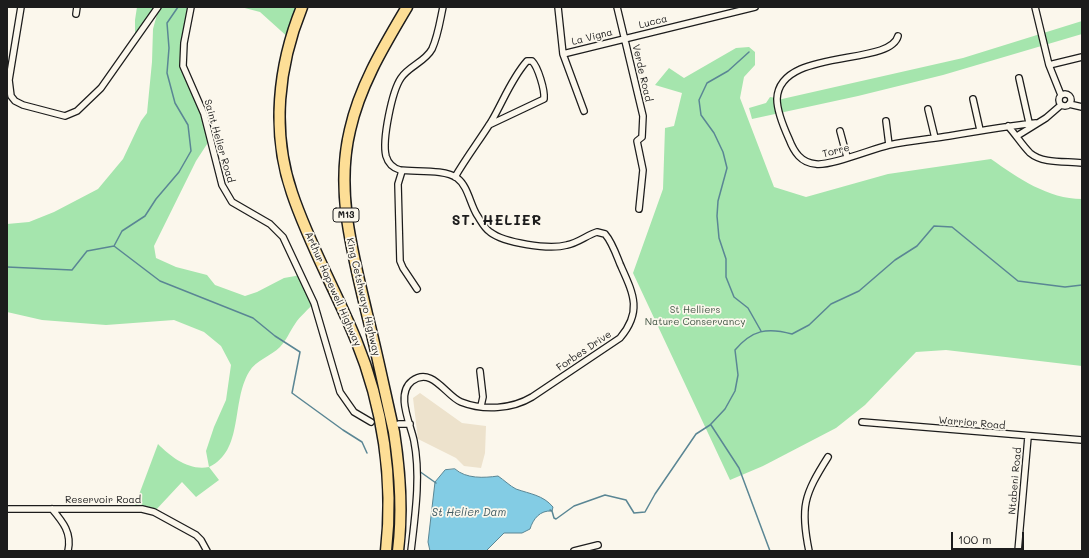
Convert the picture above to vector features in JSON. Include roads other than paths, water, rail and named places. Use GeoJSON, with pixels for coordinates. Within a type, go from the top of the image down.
{"type":"FeatureCollection","features":[{"type":"Feature","properties":{"kind":"highway","name":"Arthur Hopewell Highway"},"geometry":{"type":"LineString","coordinates":[[302,7],[286,53],[281,89],[279,121],[282,155],[292,193],[300,215],[346,317],[364,363]]}},
{"type":"Feature","properties":{"kind":"highway","name":"King Cetshwayo Highway"},"geometry":{"type":"LineString","coordinates":[[398,551],[401,494],[396,445],[347,225],[345,199],[345,158],[350,130],[359,98],[371,68],[407,7]]}},
{"type":"Feature","properties":{"kind":"highway","name":"King Cetshwayo Highway"},"geometry":{"type":"LineString","coordinates":[[364,363],[380,426],[387,472],[388,532],[386,551]]}},
{"type":"Feature","properties":{"kind":"street"},"geometry":{"type":"LineString","coordinates":[[21,7],[9,80],[11,96],[23,106],[65,116],[77,111],[102,88],[158,7]]}},
{"type":"Feature","properties":{"kind":"street"},"geometry":{"type":"LineString","coordinates":[[76,14],[77,7]]}},
{"type":"Feature","properties":{"kind":"street","name":"Saint Helier Road"},"geometry":{"type":"LineString","coordinates":[[191,7],[184,44],[183,66],[204,114],[222,185],[232,202],[270,224],[282,237],[314,303],[340,392],[354,412],[371,422]]}},
{"type":"Feature","properties":{"kind":"street"},"geometry":{"type":"LineString","coordinates":[[443,7],[431,51],[403,76],[398,83],[393,99],[385,145],[386,155],[391,165],[402,171],[455,176],[489,125],[517,74],[528,60],[532,61],[535,64],[544,98],[489,125]]}},
{"type":"Feature","properties":{"kind":"street","name":"La Vigna"},"geometry":{"type":"LineString","coordinates":[[558,7],[563,54],[584,111]]}},
{"type":"Feature","properties":{"kind":"street","name":"Verde Road"},"geometry":{"type":"LineString","coordinates":[[617,7],[642,116],[642,137],[637,141],[643,170],[639,209]]}},
{"type":"Feature","properties":{"kind":"street","name":"Lucca"},"geometry":{"type":"LineString","coordinates":[[625,38],[755,7]]}},
{"type":"Feature","properties":{"kind":"street"},"geometry":{"type":"LineString","coordinates":[[1035,7],[1049,65],[1061,95]]}},
{"type":"Feature","properties":{"kind":"street","name":"Torre"},"geometry":{"type":"LineString","coordinates":[[898,36],[892,44],[881,50],[837,59],[801,69],[791,74],[780,88],[777,100],[780,115],[797,156],[817,164],[889,145],[1008,126],[1030,126]]}},
{"type":"Feature","properties":{"kind":"street","name":"La Vigna"},"geometry":{"type":"LineString","coordinates":[[563,54],[625,38]]}},
{"type":"Feature","properties":{"kind":"street"},"geometry":{"type":"LineString","coordinates":[[1049,65],[1082,57]]}},
{"type":"Feature","properties":{"kind":"street"},"geometry":{"type":"LineString","coordinates":[[1019,78],[1030,126]]}},
{"type":"Feature","properties":{"kind":"street"},"geometry":{"type":"LineString","coordinates":[[1061,95],[1066,94],[1070,97],[1069,104]]}},
{"type":"Feature","properties":{"kind":"street"},"geometry":{"type":"LineString","coordinates":[[1061,95],[1058,100],[1061,105]]}},
{"type":"Feature","properties":{"kind":"street"},"geometry":{"type":"LineString","coordinates":[[973,99],[980,130]]}},
{"type":"Feature","properties":{"kind":"street"},"geometry":{"type":"LineString","coordinates":[[1017,136],[1030,126],[1046,118],[1061,105],[1064,106],[1069,104],[1082,107]]}},
{"type":"Feature","properties":{"kind":"street"},"geometry":{"type":"LineString","coordinates":[[928,110],[934,138]]}},
{"type":"Feature","properties":{"kind":"street"},"geometry":{"type":"LineString","coordinates":[[886,121],[889,145]]}},
{"type":"Feature","properties":{"kind":"street"},"geometry":{"type":"LineString","coordinates":[[1008,126],[1026,149],[1039,158],[1082,163]]}},
{"type":"Feature","properties":{"kind":"street"},"geometry":{"type":"LineString","coordinates":[[840,131],[847,157]]}},
{"type":"Feature","properties":{"kind":"street"},"geometry":{"type":"LineString","coordinates":[[402,171],[398,184],[400,261],[417,289]]}},
{"type":"Feature","properties":{"kind":"street","name":"Forbes Drive"},"geometry":{"type":"LineString","coordinates":[[410,424],[404,394],[411,382],[417,378],[424,377],[435,380],[457,400],[481,406],[506,406],[527,400],[620,338],[630,325],[633,315],[634,300],[629,282],[605,234],[598,232],[571,244],[560,246],[504,239],[489,232],[484,226],[463,185],[455,176]]}},
{"type":"Feature","properties":{"kind":"street"},"geometry":{"type":"LineString","coordinates":[[480,372],[483,396],[481,406]]}},
{"type":"Feature","properties":{"kind":"street","name":"Warrior Road"},"geometry":{"type":"LineString","coordinates":[[862,422],[1082,440]]}},
{"type":"Feature","properties":{"kind":"street"},"geometry":{"type":"LineString","coordinates":[[399,424],[410,424],[414,442],[416,465],[411,551]]}},
{"type":"Feature","properties":{"kind":"street","name":"Ntabeni Road"},"geometry":{"type":"LineString","coordinates":[[1018,551],[1028,436]]}},
{"type":"Feature","properties":{"kind":"street"},"geometry":{"type":"LineString","coordinates":[[809,551],[804,525],[806,501],[828,457]]}},
{"type":"Feature","properties":{"kind":"street","name":"Reservoir Road"},"geometry":{"type":"LineString","coordinates":[[7,509],[134,508],[149,510],[196,535],[202,540],[207,551]]}},
{"type":"Feature","properties":{"kind":"street"},"geometry":{"type":"LineString","coordinates":[[52,509],[62,521],[69,536],[68,551]]}},
{"type":"Feature","properties":{"kind":"street"},"geometry":{"type":"LineString","coordinates":[[574,551],[598,546]]}},
{"type":"Feature","properties":{"kind":"water","name":"St Helier Dam"},"geometry":{"type":"Polygon","coordinates":[[[455,469],[464,475],[470,476],[498,476],[516,489],[536,495],[545,500],[553,507],[552,511],[544,512],[538,516],[530,529],[522,533],[504,533],[486,551],[430,551],[428,542],[435,482],[445,470],[455,469]]]}},
{"type":"Feature","properties":{"kind":"waterway"},"geometry":{"type":"LineString","coordinates":[[114,246],[122,231],[145,216],[156,199],[179,172],[191,151],[188,125],[175,103],[167,73],[169,48],[167,23],[178,7]]}},
{"type":"Feature","properties":{"kind":"waterway"},"geometry":{"type":"LineString","coordinates":[[749,52],[728,71],[707,83],[699,100],[701,115],[714,133],[723,152],[727,168],[718,201],[717,216],[719,238],[726,259],[726,277],[734,297],[748,308],[761,331]]}},
{"type":"Feature","properties":{"kind":"waterway"},"geometry":{"type":"LineString","coordinates":[[550,510],[556,519],[574,506],[605,495],[626,500],[634,513],[645,512],[655,494],[696,434],[710,425],[725,409],[735,391],[738,375],[735,350],[741,343],[754,334],[760,332],[775,331],[792,334],[809,325],[831,304],[859,291],[895,260],[917,246],[934,226],[952,227],[1018,281],[1065,287],[1082,285]]}},
{"type":"Feature","properties":{"kind":"waterway"},"geometry":{"type":"LineString","coordinates":[[7,267],[72,270],[87,251],[114,246],[160,281],[253,318],[275,336],[300,352],[292,393],[362,442],[367,453]]}},
{"type":"Feature","properties":{"kind":"waterway"},"geometry":{"type":"LineString","coordinates":[[711,425],[739,468],[770,551]]}},
{"type":"Feature","properties":{"kind":"waterway"},"geometry":{"type":"LineString","coordinates":[[419,471],[436,483]]}},
{"type":"Feature","properties":{"kind":"district","name":"ST. HELIER"},"geometry":{"type":"Point","coordinates":[497,221]}},
{"type":"Feature","properties":{"kind":"park label","name":"St Helliers Nature Conservancy"},"geometry":{"type":"Point","coordinates":[695,316]}}]}
